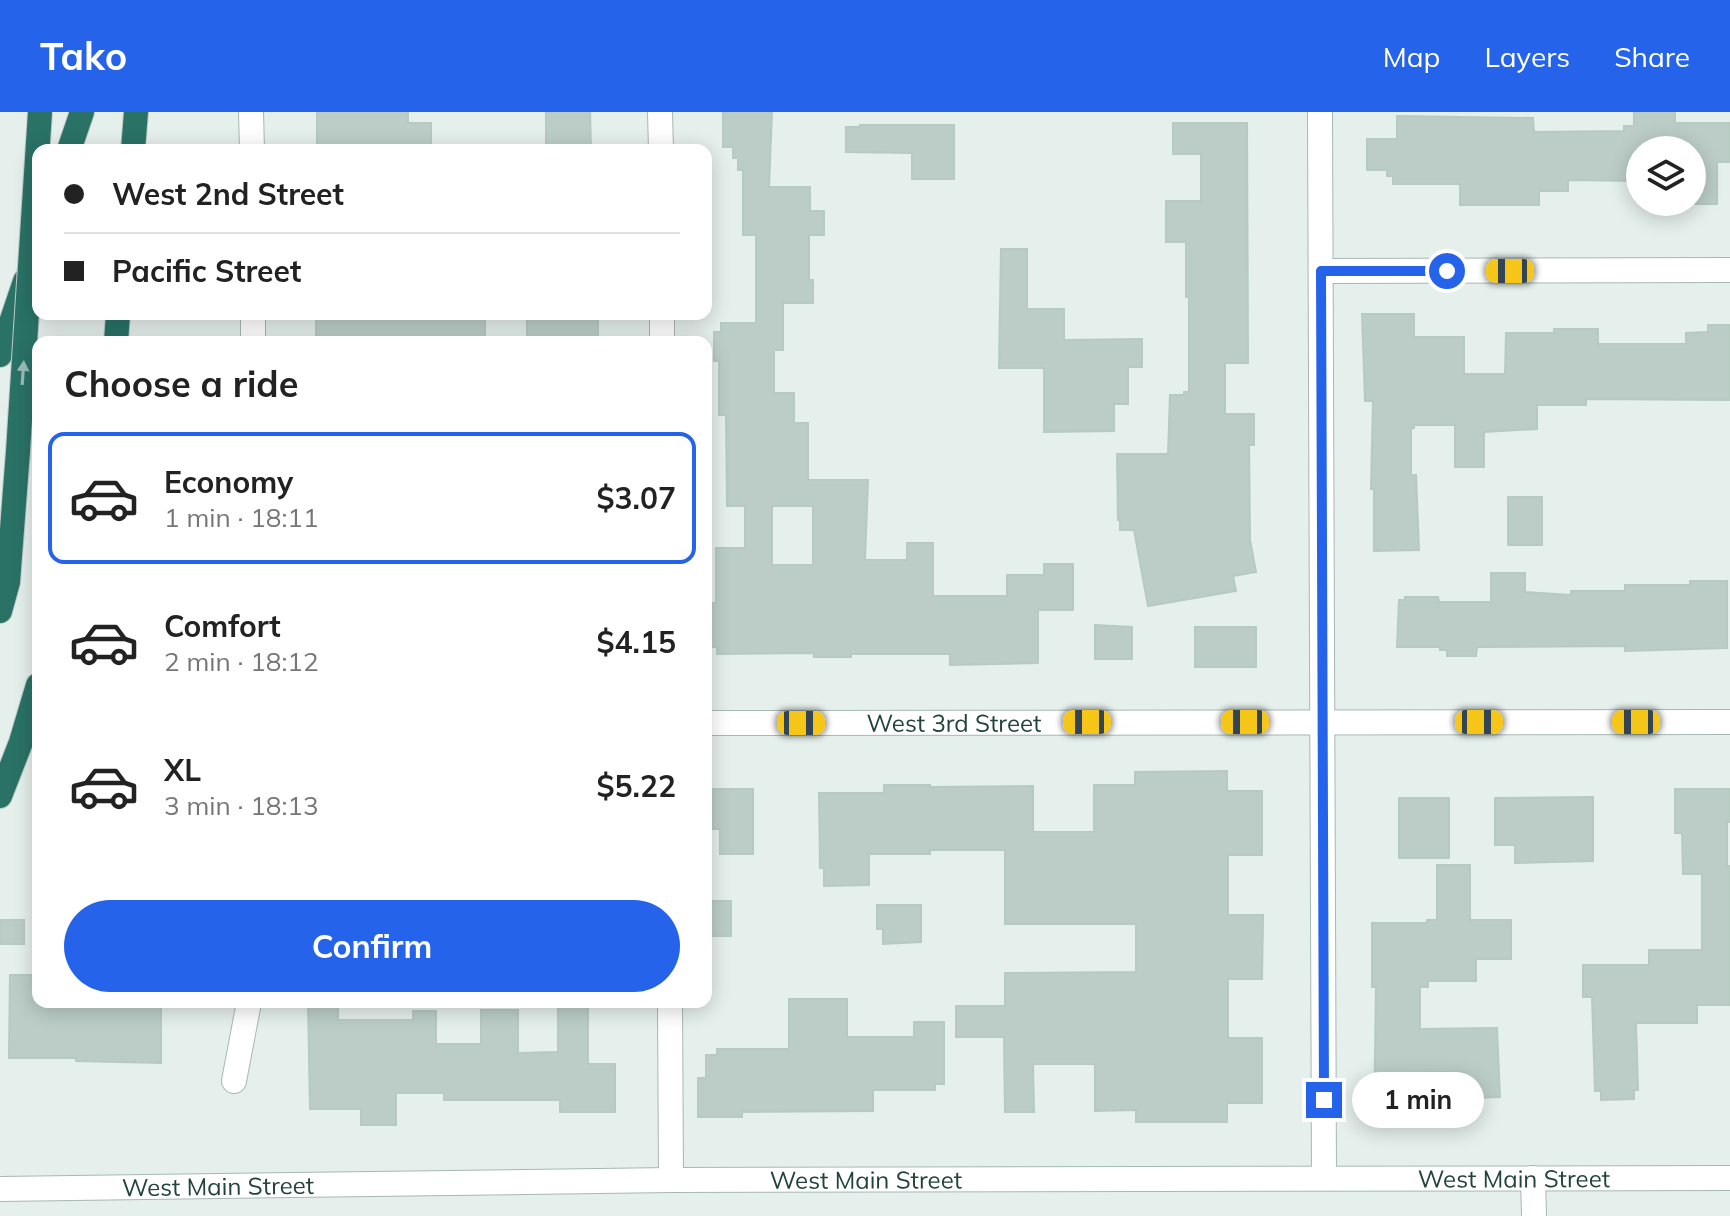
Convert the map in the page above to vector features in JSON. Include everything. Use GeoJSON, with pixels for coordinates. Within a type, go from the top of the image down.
{"type":"FeatureCollection","features":[{"type":"Feature","properties":{"kind":"highway"},"geometry":{"type":"LineString","coordinates":[[38,144],[40,112]]}},
{"type":"Feature","properties":{"kind":"highway"},"geometry":{"type":"LineString","coordinates":[[71,144],[82,112]]}},
{"type":"Feature","properties":{"kind":"highway"},"geometry":{"type":"LineString","coordinates":[[133,144],[136,112]]}},
{"type":"Feature","properties":{"kind":"highway"},"geometry":{"type":"LineString","coordinates":[[0,611],[8,582],[32,235]]}},
{"type":"Feature","properties":{"kind":"highway"},"geometry":{"type":"LineString","coordinates":[[0,355],[32,261]]}},
{"type":"Feature","properties":{"kind":"highway"},"geometry":{"type":"LineString","coordinates":[[0,796],[32,705]]}},
{"type":"Feature","properties":{"kind":"street"},"geometry":{"type":"LineString","coordinates":[[251,112],[252,144]]}},
{"type":"Feature","properties":{"kind":"street"},"geometry":{"type":"LineString","coordinates":[[660,112],[661,144]]}},
{"type":"Feature","properties":{"kind":"street"},"geometry":{"type":"LineString","coordinates":[[1320,112],[1324,1178]]}},
{"type":"Feature","properties":{"kind":"street"},"geometry":{"type":"LineString","coordinates":[[1321,271],[1730,270]]}},
{"type":"Feature","properties":{"kind":"street","name":"West 3rd Street"},"geometry":{"type":"LineString","coordinates":[[712,723],[1730,722]]}},
{"type":"Feature","properties":{"kind":"street"},"geometry":{"type":"LineString","coordinates":[[234,1081],[248,1008]]}},
{"type":"Feature","properties":{"kind":"street"},"geometry":{"type":"LineString","coordinates":[[670,1008],[671,1180]]}},
{"type":"Feature","properties":{"kind":"street"},"geometry":{"type":"LineString","coordinates":[[1533,1178],[1534,1216]]}},
{"type":"Feature","properties":{"kind":"street","name":"West Main Street"},"geometry":{"type":"LineString","coordinates":[[0,1189],[671,1180],[1730,1178]]}},
{"type":"Feature","properties":{"kind":"building"},"geometry":{"type":"Polygon","coordinates":[[[317,112],[408,112],[408,123],[431,123],[431,144],[317,144],[317,112]]]}},
{"type":"Feature","properties":{"kind":"building"},"geometry":{"type":"Polygon","coordinates":[[[546,112],[590,112],[591,144],[546,144],[546,112]]]}},
{"type":"Feature","properties":{"kind":"building"},"geometry":{"type":"Polygon","coordinates":[[[723,112],[772,112],[769,187],[810,187],[810,211],[824,211],[824,235],[809,235],[809,280],[813,280],[813,303],[783,303],[783,350],[774,350],[774,393],[794,393],[794,423],[808,423],[808,480],[868,480],[865,560],[907,560],[907,543],[933,543],[933,596],[1007,596],[1007,575],[1044,575],[1044,564],[1073,564],[1073,610],[1038,610],[1038,663],[950,665],[950,654],[814,657],[814,653],[717,654],[717,647],[712,647],[716,548],[745,548],[745,506],[727,506],[726,415],[719,415],[719,361],[714,361],[714,332],[721,332],[721,323],[756,323],[756,235],[743,235],[743,170],[738,170],[738,158],[733,158],[733,147],[723,147],[723,112]],[[772,506],[772,565],[813,565],[813,506],[772,506]]]}},
{"type":"Feature","properties":{"kind":"building"},"geometry":{"type":"Polygon","coordinates":[[[1634,112],[1675,112],[1675,123],[1730,123],[1730,162],[1717,162],[1717,204],[1706,204],[1706,136],[1626,136],[1626,181],[1568,180],[1568,191],[1539,191],[1539,205],[1460,205],[1460,184],[1393,184],[1393,176],[1387,176],[1387,170],[1367,170],[1367,139],[1397,139],[1397,116],[1533,118],[1534,132],[1624,131],[1624,126],[1634,126],[1634,112]]]}},
{"type":"Feature","properties":{"kind":"building"},"geometry":{"type":"Polygon","coordinates":[[[1173,123],[1247,123],[1248,363],[1225,363],[1225,414],[1254,414],[1254,445],[1249,445],[1250,540],[1256,572],[1233,576],[1236,591],[1148,606],[1134,530],[1120,530],[1117,454],[1168,454],[1170,395],[1189,392],[1186,242],[1166,242],[1166,201],[1201,201],[1201,154],[1173,154],[1173,123]]]}},
{"type":"Feature","properties":{"kind":"building"},"geometry":{"type":"Polygon","coordinates":[[[954,125],[954,179],[912,179],[912,153],[846,152],[846,127],[954,125]]]}},
{"type":"Feature","properties":{"kind":"building"},"geometry":{"type":"Polygon","coordinates":[[[1001,249],[1027,249],[1027,309],[1064,309],[1064,340],[1142,339],[1142,367],[1128,367],[1128,404],[1114,404],[1114,431],[1044,432],[1044,368],[999,368],[1001,249]]]}},
{"type":"Feature","properties":{"kind":"building"},"geometry":{"type":"Polygon","coordinates":[[[1362,314],[1414,314],[1414,337],[1464,337],[1464,374],[1505,374],[1506,333],[1598,329],[1598,344],[1686,344],[1686,333],[1708,332],[1708,325],[1730,325],[1730,400],[1586,399],[1586,405],[1537,405],[1537,429],[1484,432],[1484,467],[1455,467],[1455,425],[1414,425],[1411,428],[1411,475],[1416,475],[1419,550],[1374,551],[1374,489],[1371,489],[1373,401],[1365,401],[1362,314]]]}},
{"type":"Feature","properties":{"kind":"building"},"geometry":{"type":"Polygon","coordinates":[[[316,320],[485,320],[485,336],[316,336],[316,320]]]}},
{"type":"Feature","properties":{"kind":"building"},"geometry":{"type":"Polygon","coordinates":[[[527,320],[598,320],[598,336],[527,336],[527,320]]]}},
{"type":"Feature","properties":{"kind":"building"},"geometry":{"type":"Polygon","coordinates":[[[1508,497],[1542,497],[1542,545],[1508,545],[1508,497]]]}},
{"type":"Feature","properties":{"kind":"building"},"geometry":{"type":"Polygon","coordinates":[[[1491,573],[1525,573],[1525,592],[1571,595],[1571,591],[1625,591],[1625,585],[1690,585],[1690,581],[1727,581],[1727,648],[1625,651],[1625,646],[1477,647],[1476,656],[1447,656],[1447,650],[1440,650],[1440,647],[1397,647],[1399,600],[1405,600],[1405,597],[1438,597],[1439,602],[1491,602],[1491,573]]]}},
{"type":"Feature","properties":{"kind":"building"},"geometry":{"type":"Polygon","coordinates":[[[1095,625],[1132,627],[1132,659],[1095,659],[1095,625]]]}},
{"type":"Feature","properties":{"kind":"building"},"geometry":{"type":"Polygon","coordinates":[[[1195,627],[1256,627],[1256,667],[1195,667],[1195,627]]]}},
{"type":"Feature","properties":{"kind":"building"},"geometry":{"type":"Polygon","coordinates":[[[1227,771],[1227,791],[1262,791],[1262,855],[1228,855],[1228,915],[1263,915],[1262,979],[1228,979],[1228,1038],[1262,1038],[1262,1103],[1227,1103],[1227,1122],[1136,1122],[1136,1110],[1095,1111],[1095,1064],[1033,1064],[1034,1112],[1005,1112],[1004,1037],[956,1037],[956,1006],[1005,1006],[1005,973],[1136,972],[1136,924],[1005,924],[1005,850],[869,854],[869,885],[824,886],[824,868],[820,868],[819,793],[884,793],[884,785],[1033,786],[1033,832],[1094,832],[1094,785],[1135,785],[1135,772],[1227,771]]]}},
{"type":"Feature","properties":{"kind":"building"},"geometry":{"type":"Polygon","coordinates":[[[713,789],[753,789],[753,854],[720,854],[720,829],[713,829],[713,789]]]}},
{"type":"Feature","properties":{"kind":"building"},"geometry":{"type":"Polygon","coordinates":[[[1675,789],[1730,789],[1727,866],[1730,866],[1730,1005],[1697,1005],[1697,1023],[1636,1023],[1638,1090],[1634,1090],[1634,1099],[1601,1100],[1601,1091],[1595,1091],[1592,997],[1583,997],[1583,965],[1649,965],[1649,950],[1702,950],[1702,874],[1683,874],[1682,833],[1675,833],[1675,789]]]}},
{"type":"Feature","properties":{"kind":"building"},"geometry":{"type":"Polygon","coordinates":[[[1593,797],[1593,861],[1515,863],[1515,845],[1495,845],[1495,798],[1593,797]]]}},
{"type":"Feature","properties":{"kind":"building"},"geometry":{"type":"Polygon","coordinates":[[[1399,798],[1449,798],[1449,858],[1399,858],[1399,798]]]}},
{"type":"Feature","properties":{"kind":"building"},"geometry":{"type":"Polygon","coordinates":[[[1437,865],[1470,865],[1470,920],[1511,920],[1511,959],[1476,959],[1476,981],[1428,981],[1428,987],[1420,987],[1420,1029],[1497,1028],[1500,1097],[1465,1098],[1464,1072],[1409,1073],[1409,1122],[1374,1122],[1376,987],[1372,987],[1372,923],[1427,923],[1427,920],[1437,920],[1437,865]]]}},
{"type":"Feature","properties":{"kind":"building"},"geometry":{"type":"Polygon","coordinates":[[[712,901],[731,901],[731,936],[712,936],[712,901]]]}},
{"type":"Feature","properties":{"kind":"building"},"geometry":{"type":"Polygon","coordinates":[[[877,905],[921,905],[921,942],[883,944],[883,929],[877,929],[877,905]]]}},
{"type":"Feature","properties":{"kind":"building"},"geometry":{"type":"Polygon","coordinates":[[[0,920],[24,920],[24,944],[0,944],[0,920]]]}},
{"type":"Feature","properties":{"kind":"building"},"geometry":{"type":"Polygon","coordinates":[[[10,975],[32,975],[32,1008],[161,1008],[161,1063],[9,1058],[10,975]]]}},
{"type":"Feature","properties":{"kind":"building"},"geometry":{"type":"Polygon","coordinates":[[[789,999],[847,999],[847,1037],[914,1037],[914,1022],[944,1022],[944,1084],[935,1084],[935,1090],[873,1090],[873,1111],[742,1112],[742,1117],[698,1117],[698,1078],[706,1078],[706,1055],[717,1055],[717,1049],[789,1049],[789,999]]]}},
{"type":"Feature","properties":{"kind":"building"},"geometry":{"type":"Polygon","coordinates":[[[308,1008],[338,1008],[338,1020],[413,1020],[413,1011],[436,1011],[436,1044],[481,1044],[481,1010],[518,1010],[518,1053],[558,1052],[558,1008],[588,1008],[588,1064],[615,1064],[615,1112],[560,1112],[560,1100],[444,1100],[444,1093],[396,1093],[396,1125],[361,1125],[361,1109],[310,1109],[308,1008]]]}},
{"type":"Feature","properties":{"kind":"route"},"geometry":{"type":"LineString","coordinates":[[1324,1100],[1321,271],[1447,271]]}}]}
